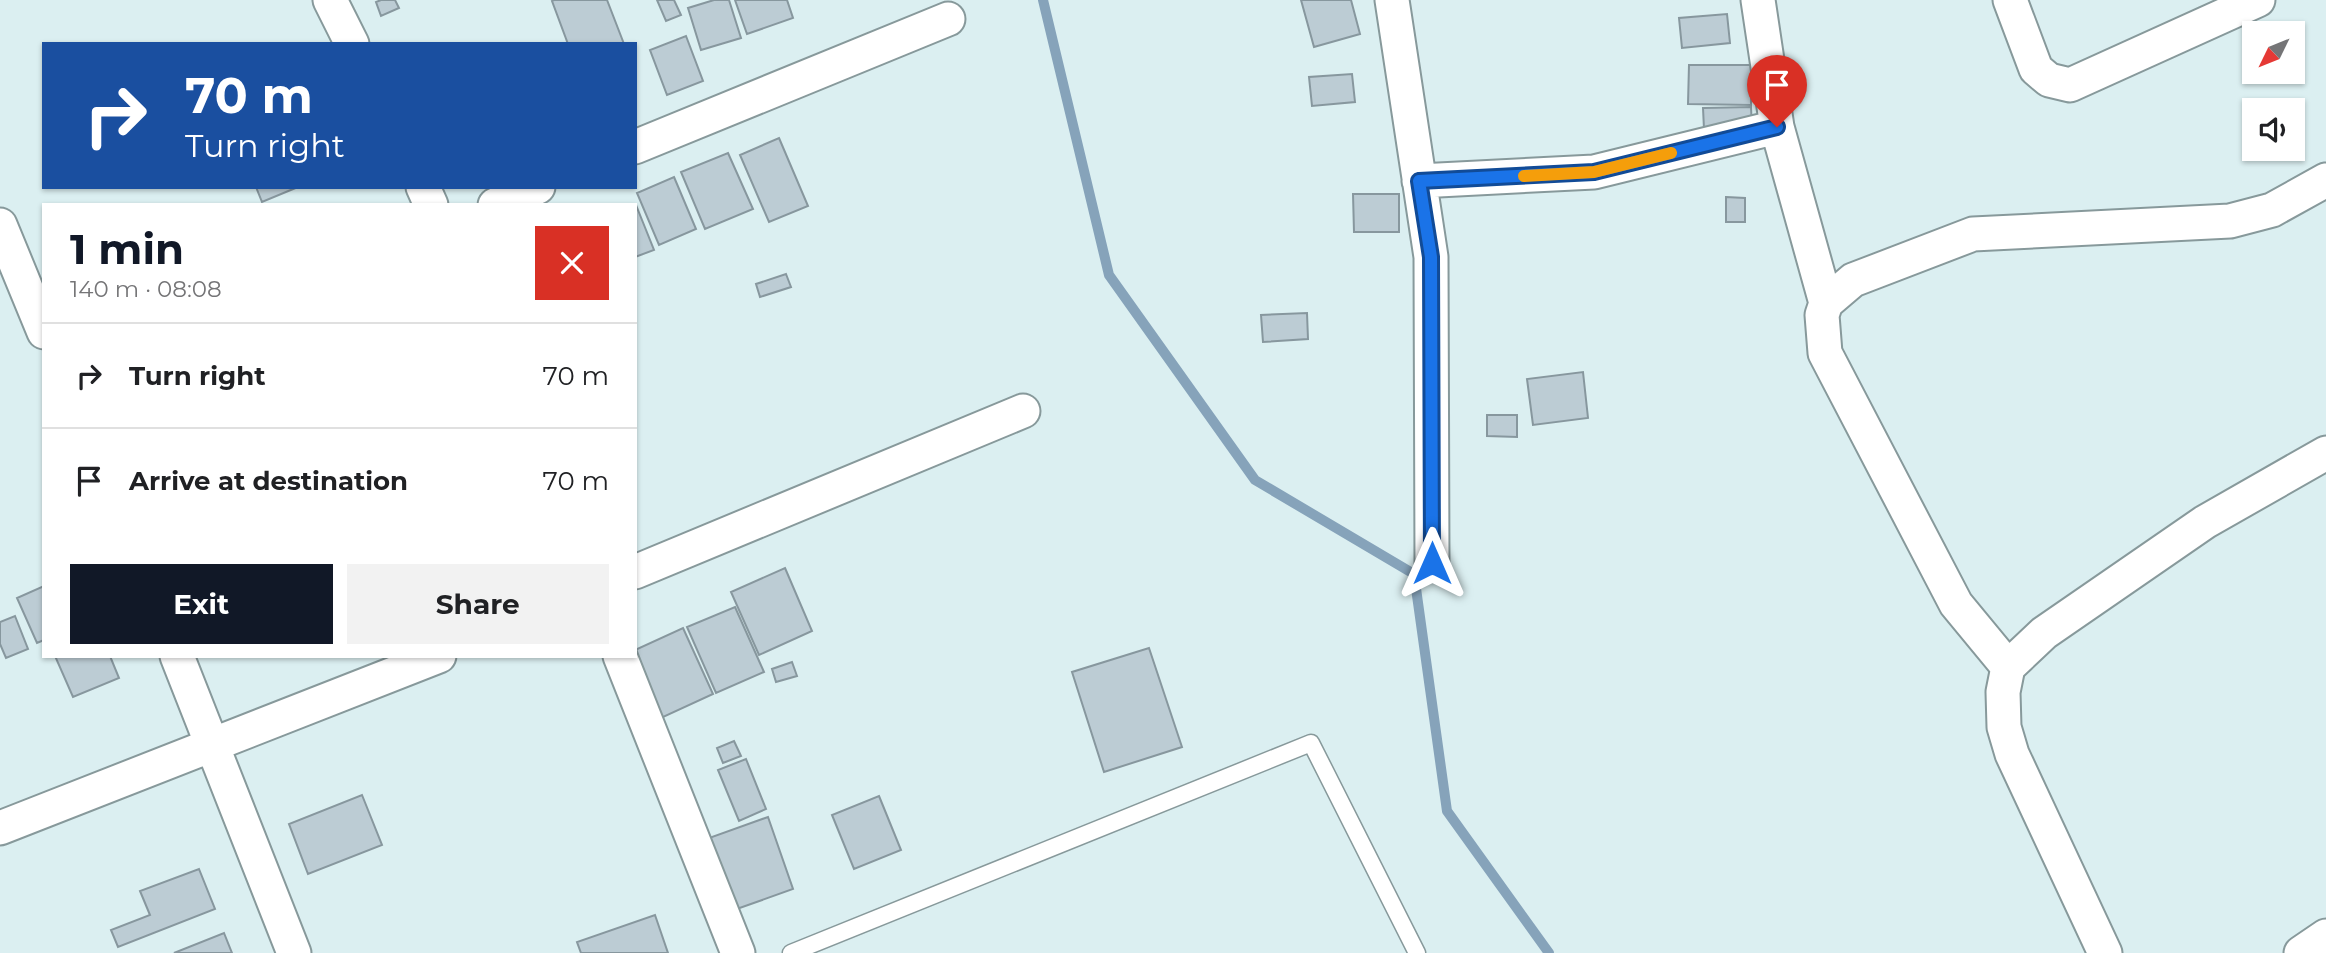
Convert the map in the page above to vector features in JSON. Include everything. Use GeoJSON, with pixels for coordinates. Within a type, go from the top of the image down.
{"type":"FeatureCollection","features":[{"type":"Feature","properties":{"kind":"street"},"geometry":{"type":"LineString","coordinates":[[330,0],[351,42]]}},
{"type":"Feature","properties":{"kind":"street"},"geometry":{"type":"LineString","coordinates":[[1392,0],[1431,257],[1432,563]]}},
{"type":"Feature","properties":{"kind":"street"},"geometry":{"type":"LineString","coordinates":[[1758,0],[1777,127],[1826,303]]}},
{"type":"Feature","properties":{"kind":"street"},"geometry":{"type":"LineString","coordinates":[[2010,0],[2036,69],[2049,80],[2070,85],[2258,0]]}},
{"type":"Feature","properties":{"kind":"street"},"geometry":{"type":"LineString","coordinates":[[637,146],[948,19]]}},
{"type":"Feature","properties":{"kind":"street"},"geometry":{"type":"LineString","coordinates":[[1419,181],[1594,172],[1777,127]]}},
{"type":"Feature","properties":{"kind":"street"},"geometry":{"type":"LineString","coordinates":[[2008,667],[1956,604],[1825,353],[1822,315],[1826,303],[1853,280],[1973,234],[2230,221],[2272,210],[2326,180]]}},
{"type":"Feature","properties":{"kind":"street"},"geometry":{"type":"LineString","coordinates":[[500,203],[533,189]]}},
{"type":"Feature","properties":{"kind":"street"},"geometry":{"type":"LineString","coordinates":[[0,225],[42,327]]}},
{"type":"Feature","properties":{"kind":"street"},"geometry":{"type":"LineString","coordinates":[[637,571],[1023,411]]}},
{"type":"Feature","properties":{"kind":"street"},"geometry":{"type":"LineString","coordinates":[[2105,953],[2012,754],[2004,727],[2003,692],[2008,667],[2044,633],[2205,522],[2326,453]]}},
{"type":"Feature","properties":{"kind":"street"},"geometry":{"type":"LineString","coordinates":[[178,658],[294,953]]}},
{"type":"Feature","properties":{"kind":"street"},"geometry":{"type":"LineString","coordinates":[[0,828],[434,658]]}},
{"type":"Feature","properties":{"kind":"street"},"geometry":{"type":"LineString","coordinates":[[621,658],[738,953]]}},
{"type":"Feature","properties":{"kind":"street"},"geometry":{"type":"LineString","coordinates":[[2301,953],[2326,936]]}},
{"type":"Feature","properties":{"kind":"lane"},"geometry":{"type":"LineString","coordinates":[[791,953],[1311,743],[1417,953]]}},
{"type":"Feature","properties":{"kind":"building"},"geometry":{"type":"Polygon","coordinates":[[[395,0],[399,8],[381,16],[376,2],[395,0]]]}},
{"type":"Feature","properties":{"kind":"building"},"geometry":{"type":"Polygon","coordinates":[[[607,0],[623,42],[567,42],[552,1],[607,0]]]}},
{"type":"Feature","properties":{"kind":"building"},"geometry":{"type":"Polygon","coordinates":[[[657,0],[674,0],[681,15],[666,21],[657,0]]]}},
{"type":"Feature","properties":{"kind":"building"},"geometry":{"type":"Polygon","coordinates":[[[714,0],[729,0],[741,38],[701,50],[688,8],[714,0]]]}},
{"type":"Feature","properties":{"kind":"building"},"geometry":{"type":"Polygon","coordinates":[[[735,0],[787,0],[793,18],[747,34],[735,0]]]}},
{"type":"Feature","properties":{"kind":"building"},"geometry":{"type":"Polygon","coordinates":[[[1301,0],[1351,0],[1360,34],[1314,47],[1301,0]]]}},
{"type":"Feature","properties":{"kind":"building"},"geometry":{"type":"Polygon","coordinates":[[[1727,14],[1730,43],[1682,48],[1679,18],[1727,14]]]}},
{"type":"Feature","properties":{"kind":"building"},"geometry":{"type":"Polygon","coordinates":[[[686,36],[703,81],[667,95],[650,50],[686,36]]]}},
{"type":"Feature","properties":{"kind":"building"},"geometry":{"type":"Polygon","coordinates":[[[1689,65],[1751,65],[1751,105],[1688,104],[1689,65]]]}},
{"type":"Feature","properties":{"kind":"building"},"geometry":{"type":"Polygon","coordinates":[[[1352,74],[1355,102],[1312,106],[1309,77],[1352,74]]]}},
{"type":"Feature","properties":{"kind":"building"},"geometry":{"type":"Polygon","coordinates":[[[1751,107],[1752,128],[1704,129],[1703,108],[1751,107]]]}},
{"type":"Feature","properties":{"kind":"building"},"geometry":{"type":"Polygon","coordinates":[[[779,138],[808,206],[769,222],[740,155],[779,138]]]}},
{"type":"Feature","properties":{"kind":"building"},"geometry":{"type":"Polygon","coordinates":[[[728,153],[753,209],[705,229],[681,172],[728,153]]]}},
{"type":"Feature","properties":{"kind":"building"},"geometry":{"type":"Polygon","coordinates":[[[674,177],[696,229],[659,245],[637,193],[674,177]]]}},
{"type":"Feature","properties":{"kind":"building"},"geometry":{"type":"Polygon","coordinates":[[[257,189],[293,189],[262,202],[257,189]]]}},
{"type":"Feature","properties":{"kind":"building"},"geometry":{"type":"Polygon","coordinates":[[[1353,194],[1399,194],[1399,232],[1354,232],[1353,194]]]}},
{"type":"Feature","properties":{"kind":"building"},"geometry":{"type":"Polygon","coordinates":[[[1726,197],[1745,198],[1745,222],[1726,222],[1726,197]]]}},
{"type":"Feature","properties":{"kind":"building"},"geometry":{"type":"Polygon","coordinates":[[[637,208],[654,250],[637,256],[637,208]]]}},
{"type":"Feature","properties":{"kind":"building"},"geometry":{"type":"Polygon","coordinates":[[[786,274],[791,287],[760,297],[756,284],[786,274]]]}},
{"type":"Feature","properties":{"kind":"building"},"geometry":{"type":"Polygon","coordinates":[[[1307,313],[1308,339],[1263,342],[1261,315],[1307,313]]]}},
{"type":"Feature","properties":{"kind":"building"},"geometry":{"type":"Polygon","coordinates":[[[1583,372],[1588,418],[1533,425],[1527,379],[1583,372]]]}},
{"type":"Feature","properties":{"kind":"building"},"geometry":{"type":"Polygon","coordinates":[[[1487,415],[1517,415],[1517,437],[1487,436],[1487,415]]]}},
{"type":"Feature","properties":{"kind":"building"},"geometry":{"type":"Polygon","coordinates":[[[785,568],[812,631],[759,655],[731,592],[785,568]]]}},
{"type":"Feature","properties":{"kind":"building"},"geometry":{"type":"Polygon","coordinates":[[[42,587],[42,641],[37,643],[17,598],[42,587]]]}},
{"type":"Feature","properties":{"kind":"building"},"geometry":{"type":"Polygon","coordinates":[[[735,607],[764,672],[716,693],[687,627],[735,607]]]}},
{"type":"Feature","properties":{"kind":"building"},"geometry":{"type":"Polygon","coordinates":[[[15,616],[28,649],[6,658],[0,644],[0,622],[15,616]]]}},
{"type":"Feature","properties":{"kind":"building"},"geometry":{"type":"Polygon","coordinates":[[[683,628],[713,694],[661,718],[637,649],[683,628]]]}},
{"type":"Feature","properties":{"kind":"building"},"geometry":{"type":"Polygon","coordinates":[[[1149,648],[1182,747],[1104,772],[1072,672],[1149,648]]]}},
{"type":"Feature","properties":{"kind":"building"},"geometry":{"type":"Polygon","coordinates":[[[56,658],[111,658],[119,678],[73,697],[56,658]]]}},
{"type":"Feature","properties":{"kind":"building"},"geometry":{"type":"Polygon","coordinates":[[[792,662],[797,676],[776,682],[772,669],[792,662]]]}},
{"type":"Feature","properties":{"kind":"building"},"geometry":{"type":"Polygon","coordinates":[[[734,741],[741,756],[723,763],[717,748],[734,741]]]}},
{"type":"Feature","properties":{"kind":"building"},"geometry":{"type":"Polygon","coordinates":[[[746,759],[766,809],[739,821],[718,770],[746,759]]]}},
{"type":"Feature","properties":{"kind":"building"},"geometry":{"type":"Polygon","coordinates":[[[362,795],[382,845],[308,874],[289,824],[362,795]]]}},
{"type":"Feature","properties":{"kind":"building"},"geometry":{"type":"Polygon","coordinates":[[[879,796],[901,850],[854,869],[832,815],[879,796]]]}},
{"type":"Feature","properties":{"kind":"building"},"geometry":{"type":"Polygon","coordinates":[[[768,817],[793,889],[734,910],[709,838],[768,817]]]}},
{"type":"Feature","properties":{"kind":"building"},"geometry":{"type":"Polygon","coordinates":[[[199,869],[215,909],[118,947],[111,930],[150,915],[140,891],[199,869]]]}},
{"type":"Feature","properties":{"kind":"building"},"geometry":{"type":"Polygon","coordinates":[[[655,915],[668,953],[581,953],[577,942],[655,915]]]}},
{"type":"Feature","properties":{"kind":"building"},"geometry":{"type":"Polygon","coordinates":[[[224,933],[232,953],[174,953],[224,933]]]}},
{"type":"Feature","properties":{"kind":"waterway"},"geometry":{"type":"LineString","coordinates":[[1043,0],[1109,275],[1255,480],[1414,574],[1447,811],[1549,953]]}},
{"type":"Feature","properties":{"kind":"slow traffic"},"geometry":{"type":"LineString","coordinates":[[1524,176],[1594,172],[1671,153]]}},
{"type":"Feature","properties":{"kind":"route"},"geometry":{"type":"LineString","coordinates":[[1432,563],[1431,257],[1419,181],[1594,172],[1777,127]]}}]}
